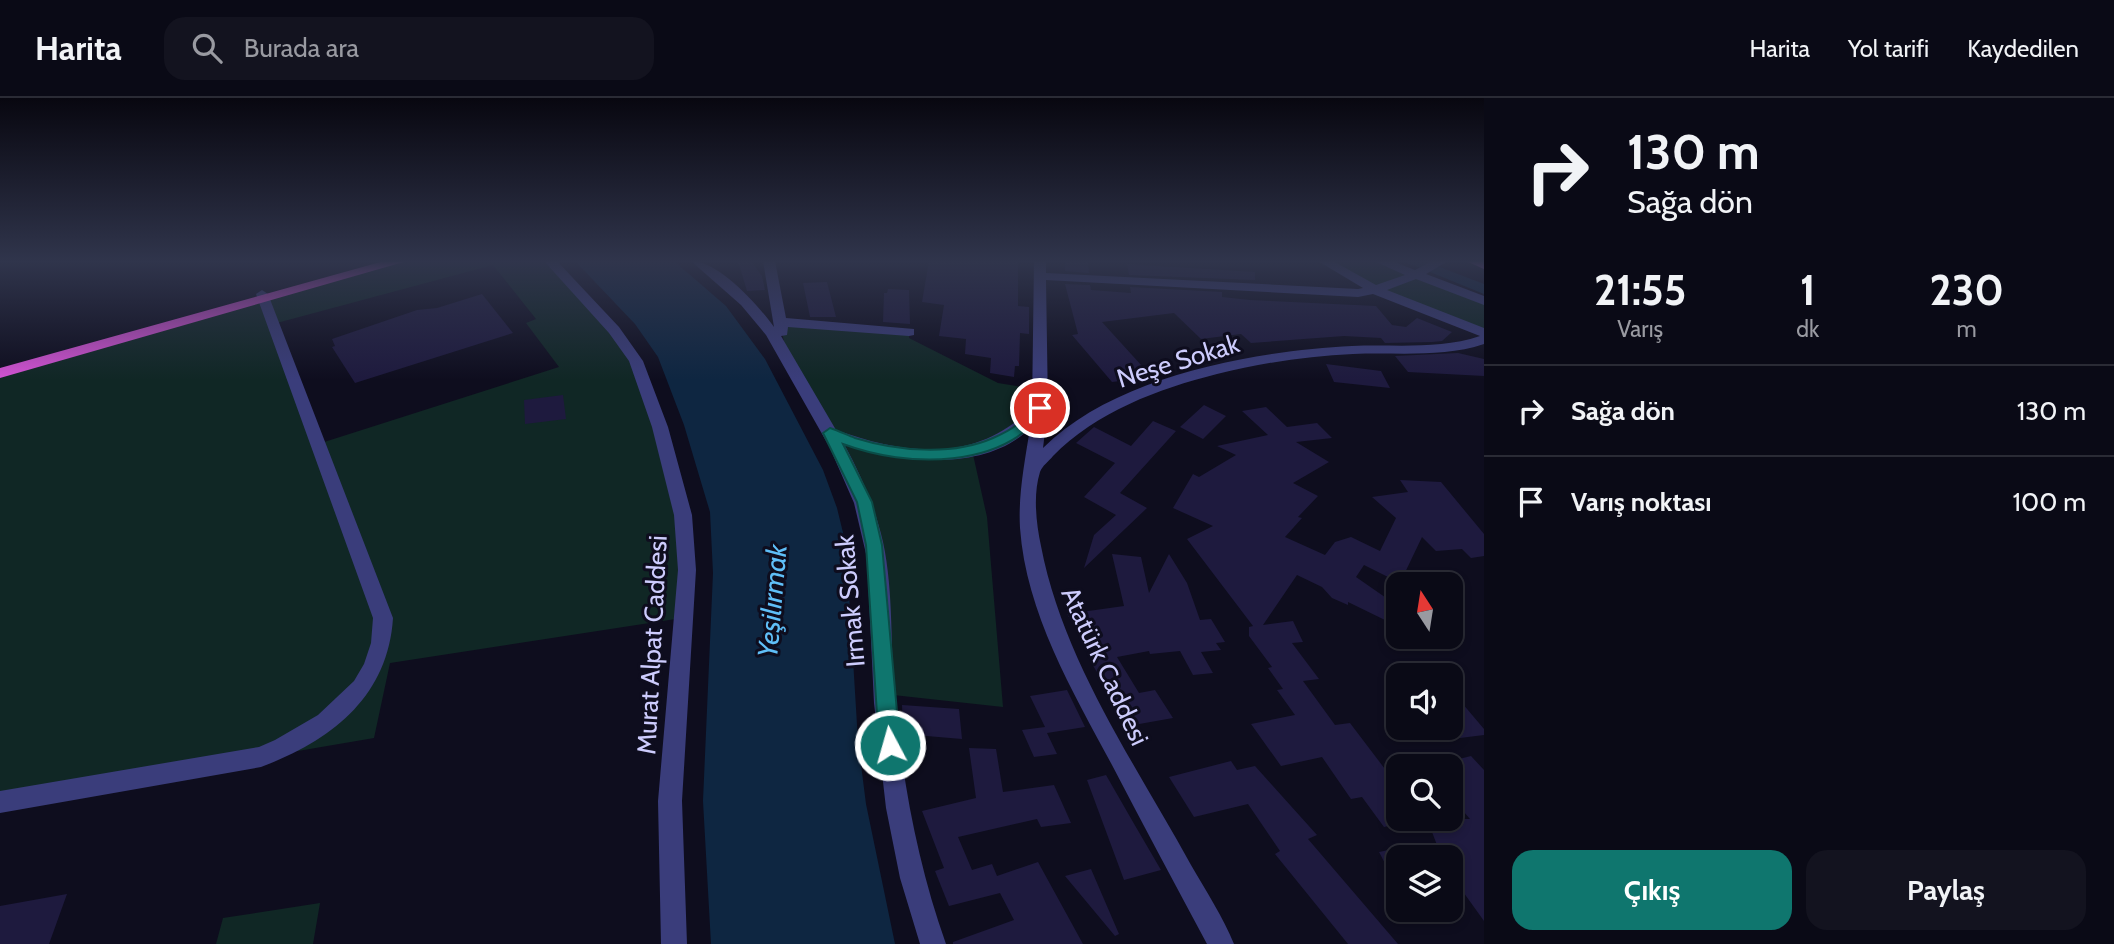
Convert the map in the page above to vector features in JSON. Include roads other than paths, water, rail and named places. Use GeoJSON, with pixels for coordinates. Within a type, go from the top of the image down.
{"type":"FeatureCollection","features":[{"type":"Feature","properties":{"kind":"highway"},"geometry":{"type":"LineString","coordinates":[[0,366],[250,300]]}},
{"type":"Feature","properties":{"kind":"highway"},"geometry":{"type":"LineString","coordinates":[[0,373],[251,300]]}},
{"type":"Feature","properties":{"kind":"street"},"geometry":{"type":"LineString","coordinates":[[0,802],[261,757],[283,748],[323,724],[355,695],[375,663],[383,632],[383,618],[264,300]]}},
{"type":"Feature","properties":{"kind":"street","name":"Murat Alpat Caddesi"},"geometry":{"type":"LineString","coordinates":[[586,300],[619,336],[636,361],[660,427],[683,515],[687,570],[670,801],[674,944]]}},
{"type":"Feature","properties":{"kind":"street","name":"Irmak Sokak"},"geometry":{"type":"LineString","coordinates":[[745,300],[786,356],[830,433],[864,502],[874,545],[890,745],[909,859],[933,944]]}},
{"type":"Feature","properties":{"kind":"street"},"geometry":{"type":"LineString","coordinates":[[776,300],[786,356]]}},
{"type":"Feature","properties":{"kind":"street","name":"Atatürk Caddesi"},"geometry":{"type":"LineString","coordinates":[[1040,300],[1040,408],[1028,499],[1030,538],[1039,585],[1051,619],[1088,700],[1221,944]]}},
{"type":"Feature","properties":{"kind":"street"},"geometry":{"type":"LineString","coordinates":[[1403,300],[1484,333]]}},
{"type":"Feature","properties":{"kind":"street"},"geometry":{"type":"LineString","coordinates":[[780,322],[909,332]]}},
{"type":"Feature","properties":{"kind":"street","name":"Neşe Sokak"},"geometry":{"type":"LineString","coordinates":[[1032,468],[1049,447],[1093,415],[1202,375],[1320,353],[1445,349],[1484,339]]}},
{"type":"Feature","properties":{"kind":"street"},"geometry":{"type":"LineString","coordinates":[[830,433],[851,442],[899,453],[948,454],[972,450],[1005,438],[1030,421],[1040,408]]}},
{"type":"Feature","properties":{"kind":"water","name":"Yeşilırmak"},"geometry":{"type":"Polygon","coordinates":[[[613,300],[720,300],[765,359],[823,470],[837,508],[846,545],[858,741],[866,804],[895,944],[711,944],[703,801],[713,573],[710,512],[684,425],[658,357],[635,324],[613,300]]]}}]}
